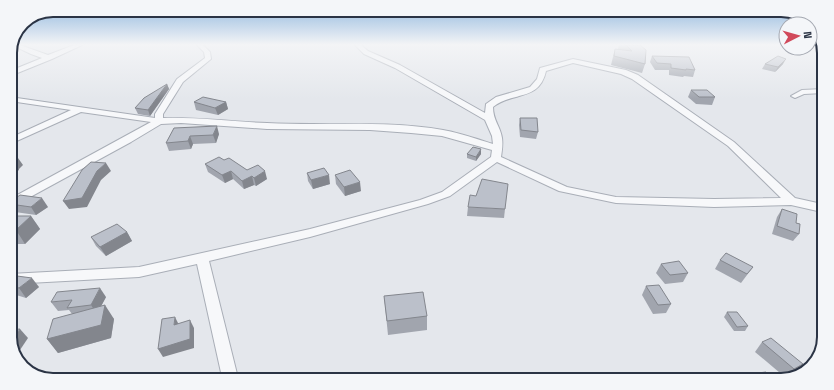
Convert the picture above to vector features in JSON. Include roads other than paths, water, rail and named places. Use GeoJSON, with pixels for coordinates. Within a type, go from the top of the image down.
{"type":"FeatureCollection","features":[{"type":"Feature","properties":{"kind":"street"},"geometry":{"type":"LineString","coordinates":[[17,71],[37,63]]}},
{"type":"Feature","properties":{"kind":"street"},"geometry":{"type":"LineString","coordinates":[[159,121],[159,114],[180,82],[203,63]]}},
{"type":"Feature","properties":{"kind":"street"},"geometry":{"type":"LineString","coordinates":[[389,63],[413,74],[467,108],[489,118]]}},
{"type":"Feature","properties":{"kind":"street"},"geometry":{"type":"LineString","coordinates":[[17,279],[139,272],[310,233],[424,202],[446,194],[496,153],[498,149],[497,136],[489,118],[489,106],[499,99],[529,92],[541,79],[542,70],[563,63]]}},
{"type":"Feature","properties":{"kind":"street"},"geometry":{"type":"LineString","coordinates":[[585,63],[623,72],[635,77],[731,144],[791,201]]}},
{"type":"Feature","properties":{"kind":"street"},"geometry":{"type":"LineString","coordinates":[[795,96],[802,92],[817,90]]}},
{"type":"Feature","properties":{"kind":"street"},"geometry":{"type":"LineString","coordinates":[[17,100],[159,121],[181,120],[268,126],[370,127],[443,133],[496,153],[564,189],[594,196],[616,200],[714,203],[791,201],[817,207]]}},
{"type":"Feature","properties":{"kind":"street"},"geometry":{"type":"LineString","coordinates":[[17,138],[79,110]]}},
{"type":"Feature","properties":{"kind":"street"},"geometry":{"type":"LineString","coordinates":[[17,200],[128,140],[159,121]]}},
{"type":"Feature","properties":{"kind":"street"},"geometry":{"type":"LineString","coordinates":[[202,258],[229,373]]}}]}
